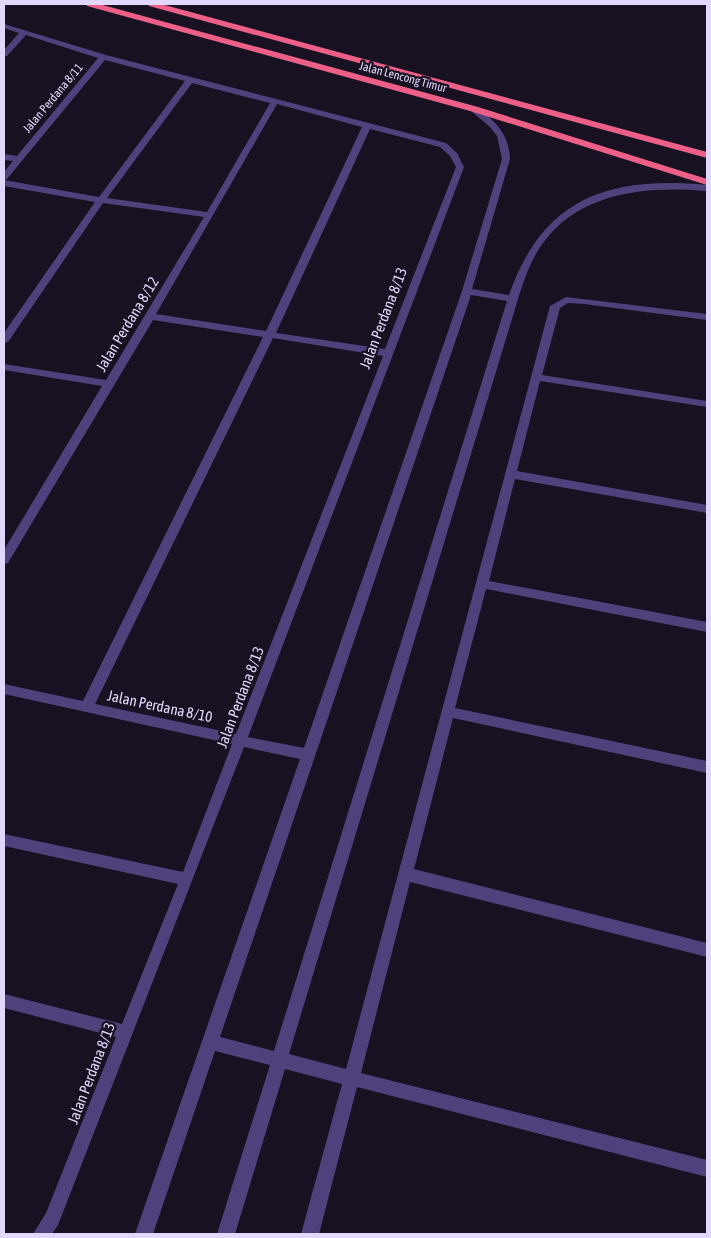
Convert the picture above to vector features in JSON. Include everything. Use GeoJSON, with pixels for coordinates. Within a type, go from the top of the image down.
{"type":"FeatureCollection","features":[{"type":"Feature","properties":{"kind":"highway","name":"Jalan Lencong Timur"},"geometry":{"type":"LineString","coordinates":[[90,4],[474,109],[707,182]]}},
{"type":"Feature","properties":{"kind":"highway","name":"Jalan Lencong Timur"},"geometry":{"type":"LineString","coordinates":[[152,4],[707,155]]}},
{"type":"Feature","properties":{"kind":"street"},"geometry":{"type":"LineString","coordinates":[[4,26],[103,58],[367,126],[269,336],[87,706]]}},
{"type":"Feature","properties":{"kind":"street"},"geometry":{"type":"LineString","coordinates":[[4,54],[24,33]]}},
{"type":"Feature","properties":{"kind":"street","name":"Jalan Perdana 8/11"},"geometry":{"type":"LineString","coordinates":[[4,177],[103,58]]}},
{"type":"Feature","properties":{"kind":"street"},"geometry":{"type":"LineString","coordinates":[[4,340],[101,200],[190,80]]}},
{"type":"Feature","properties":{"kind":"street","name":"Jalan Perdana 8/12"},"geometry":{"type":"LineString","coordinates":[[4,560],[210,215],[274,102]]}},
{"type":"Feature","properties":{"kind":"street"},"geometry":{"type":"LineString","coordinates":[[144,1234],[466,291],[506,160],[506,143],[502,135],[493,124],[474,109]]}},
{"type":"Feature","properties":{"kind":"street","name":"Jalan Perdana 8/13"},"geometry":{"type":"LineString","coordinates":[[42,1234],[52,1219],[187,880],[387,353],[460,167],[454,155],[442,145],[367,126]]}},
{"type":"Feature","properties":{"kind":"street"},"geometry":{"type":"LineString","coordinates":[[4,157],[19,159]]}},
{"type":"Feature","properties":{"kind":"street"},"geometry":{"type":"LineString","coordinates":[[4,183],[101,200],[210,215]]}},
{"type":"Feature","properties":{"kind":"street"},"geometry":{"type":"LineString","coordinates":[[226,1234],[513,299],[525,266],[541,239],[564,217],[587,202],[624,191],[656,185],[707,188]]}},
{"type":"Feature","properties":{"kind":"street"},"geometry":{"type":"LineString","coordinates":[[466,291],[513,299]]}},
{"type":"Feature","properties":{"kind":"street"},"geometry":{"type":"LineString","coordinates":[[310,1234],[555,306],[566,300],[707,317]]}},
{"type":"Feature","properties":{"kind":"street"},"geometry":{"type":"LineString","coordinates":[[149,316],[387,353]]}},
{"type":"Feature","properties":{"kind":"street"},"geometry":{"type":"LineString","coordinates":[[4,367],[108,384]]}},
{"type":"Feature","properties":{"kind":"street"},"geometry":{"type":"LineString","coordinates":[[536,377],[707,404]]}},
{"type":"Feature","properties":{"kind":"street"},"geometry":{"type":"LineString","coordinates":[[510,474],[707,509]]}},
{"type":"Feature","properties":{"kind":"street"},"geometry":{"type":"LineString","coordinates":[[483,584],[707,627]]}},
{"type":"Feature","properties":{"kind":"street","name":"Jalan Perdana 8/10"},"geometry":{"type":"LineString","coordinates":[[4,689],[308,754]]}},
{"type":"Feature","properties":{"kind":"street"},"geometry":{"type":"LineString","coordinates":[[449,712],[707,767]]}},
{"type":"Feature","properties":{"kind":"street"},"geometry":{"type":"LineString","coordinates":[[4,840],[187,880]]}},
{"type":"Feature","properties":{"kind":"street"},"geometry":{"type":"LineString","coordinates":[[406,874],[707,950]]}},
{"type":"Feature","properties":{"kind":"street"},"geometry":{"type":"LineString","coordinates":[[4,1001],[125,1032]]}},
{"type":"Feature","properties":{"kind":"street"},"geometry":{"type":"LineString","coordinates":[[210,1042],[707,1169]]}}]}
